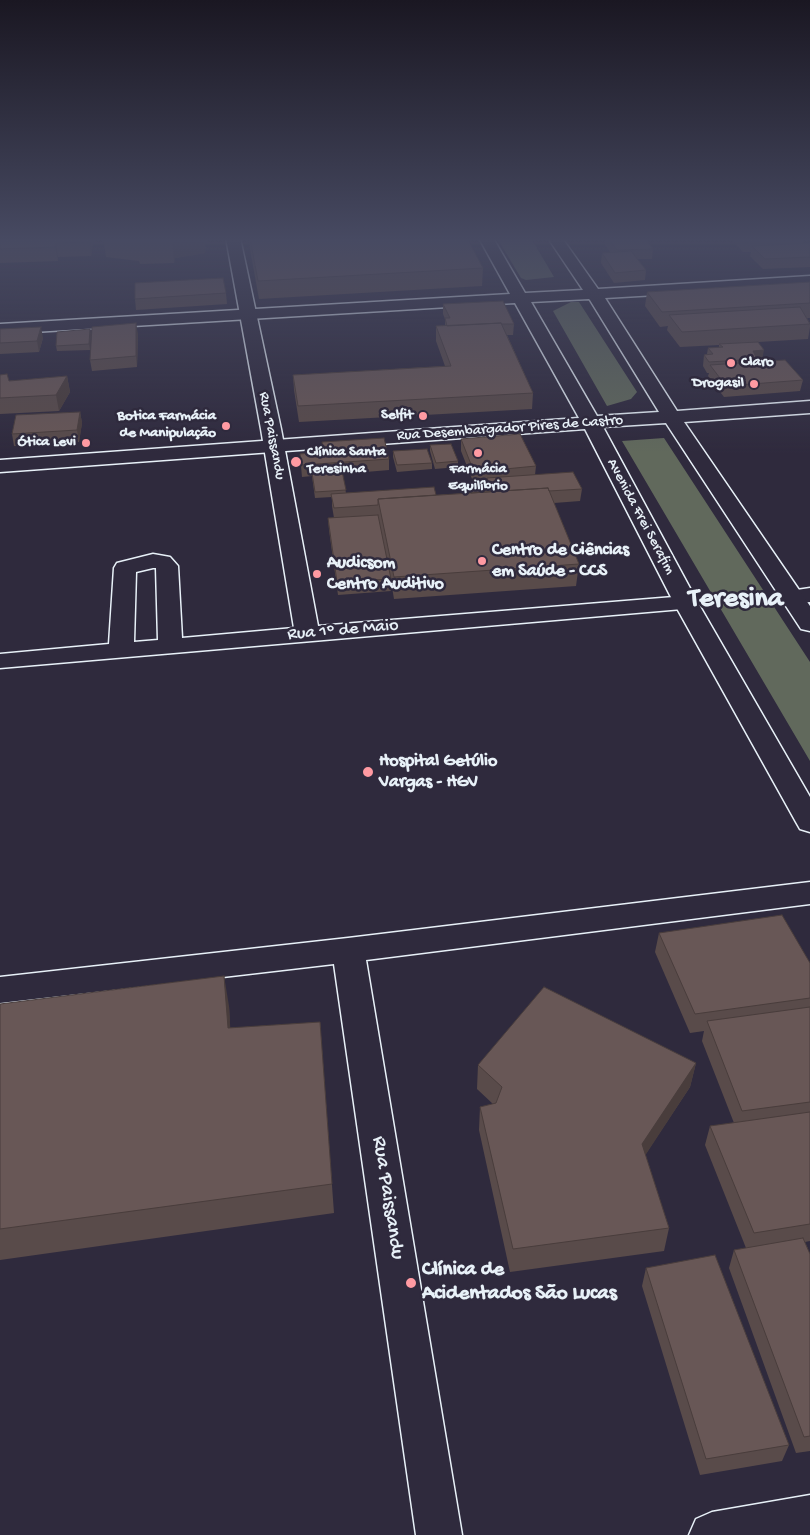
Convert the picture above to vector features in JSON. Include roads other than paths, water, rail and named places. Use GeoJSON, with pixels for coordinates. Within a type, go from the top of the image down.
{"type":"FeatureCollection","features":[{"type":"Feature","properties":{"kind":"main road","name":"Rua Paissandu"},"geometry":{"type":"LineString","coordinates":[[246,310],[274,445],[307,634]]}},
{"type":"Feature","properties":{"kind":"main road"},"geometry":{"type":"LineString","coordinates":[[0,329],[339,310]]}},
{"type":"Feature","properties":{"kind":"main road","name":"Avenida Frei Serafim"},"geometry":{"type":"LineString","coordinates":[[528,310],[592,424],[686,603],[810,822]]}},
{"type":"Feature","properties":{"kind":"main road"},"geometry":{"type":"LineString","coordinates":[[603,310],[672,418],[801,596],[810,624]]}},
{"type":"Feature","properties":{"kind":"main road","name":"Rua Desembargador Pires de Castro"},"geometry":{"type":"LineString","coordinates":[[0,466],[810,408]]}},
{"type":"Feature","properties":{"kind":"main road"},"geometry":{"type":"LineString","coordinates":[[121,650],[125,568],[152,561],[162,562],[167,566],[170,646]]}},
{"type":"Feature","properties":{"kind":"main road","name":"Rua 1º de Maio"},"geometry":{"type":"LineString","coordinates":[[0,661],[686,603]]}},
{"type":"Feature","properties":{"kind":"main road"},"geometry":{"type":"LineString","coordinates":[[0,990],[348,950],[810,893]]}},
{"type":"Feature","properties":{"kind":"main road","name":"Rua Paissandu"},"geometry":{"type":"LineString","coordinates":[[348,950],[439,1535]]}},
{"type":"Feature","properties":{"kind":"main road"},"geometry":{"type":"LineString","coordinates":[[712,1535],[810,1518]]}},
{"type":"Feature","properties":{"kind":"place","name":"Claro"},"geometry":{"type":"Point","coordinates":[731,363]}},
{"type":"Feature","properties":{"kind":"place","name":"Drogasil"},"geometry":{"type":"Point","coordinates":[754,384]}},
{"type":"Feature","properties":{"kind":"place","name":"Selfit"},"geometry":{"type":"Point","coordinates":[423,416]}},
{"type":"Feature","properties":{"kind":"place","name":"Botica Farmácia de Manipulação"},"geometry":{"type":"Point","coordinates":[226,426]}},
{"type":"Feature","properties":{"kind":"place","name":"Ótica Levi"},"geometry":{"type":"Point","coordinates":[86,443]}},
{"type":"Feature","properties":{"kind":"place","name":"Farmácia Equilíbrio"},"geometry":{"type":"Point","coordinates":[478,453]}},
{"type":"Feature","properties":{"kind":"place","name":"Clínica Santa Teresinha"},"geometry":{"type":"Point","coordinates":[296,462]}},
{"type":"Feature","properties":{"kind":"place","name":"Centro de Ciências em Saúde - CCS"},"geometry":{"type":"Point","coordinates":[482,561]}},
{"type":"Feature","properties":{"kind":"place","name":"Audicsom Centro Auditivo"},"geometry":{"type":"Point","coordinates":[317,574]}},
{"type":"Feature","properties":{"kind":"place","name":"Hospital Getúlio Vargas - HGV"},"geometry":{"type":"Point","coordinates":[368,772]}},
{"type":"Feature","properties":{"kind":"place","name":"Clínica de Acidentados São Lucas"},"geometry":{"type":"Point","coordinates":[411,1283]}},
{"type":"Feature","properties":{"kind":"district","name":"Teresina"},"geometry":{"type":"Point","coordinates":[736,601]}}]}
